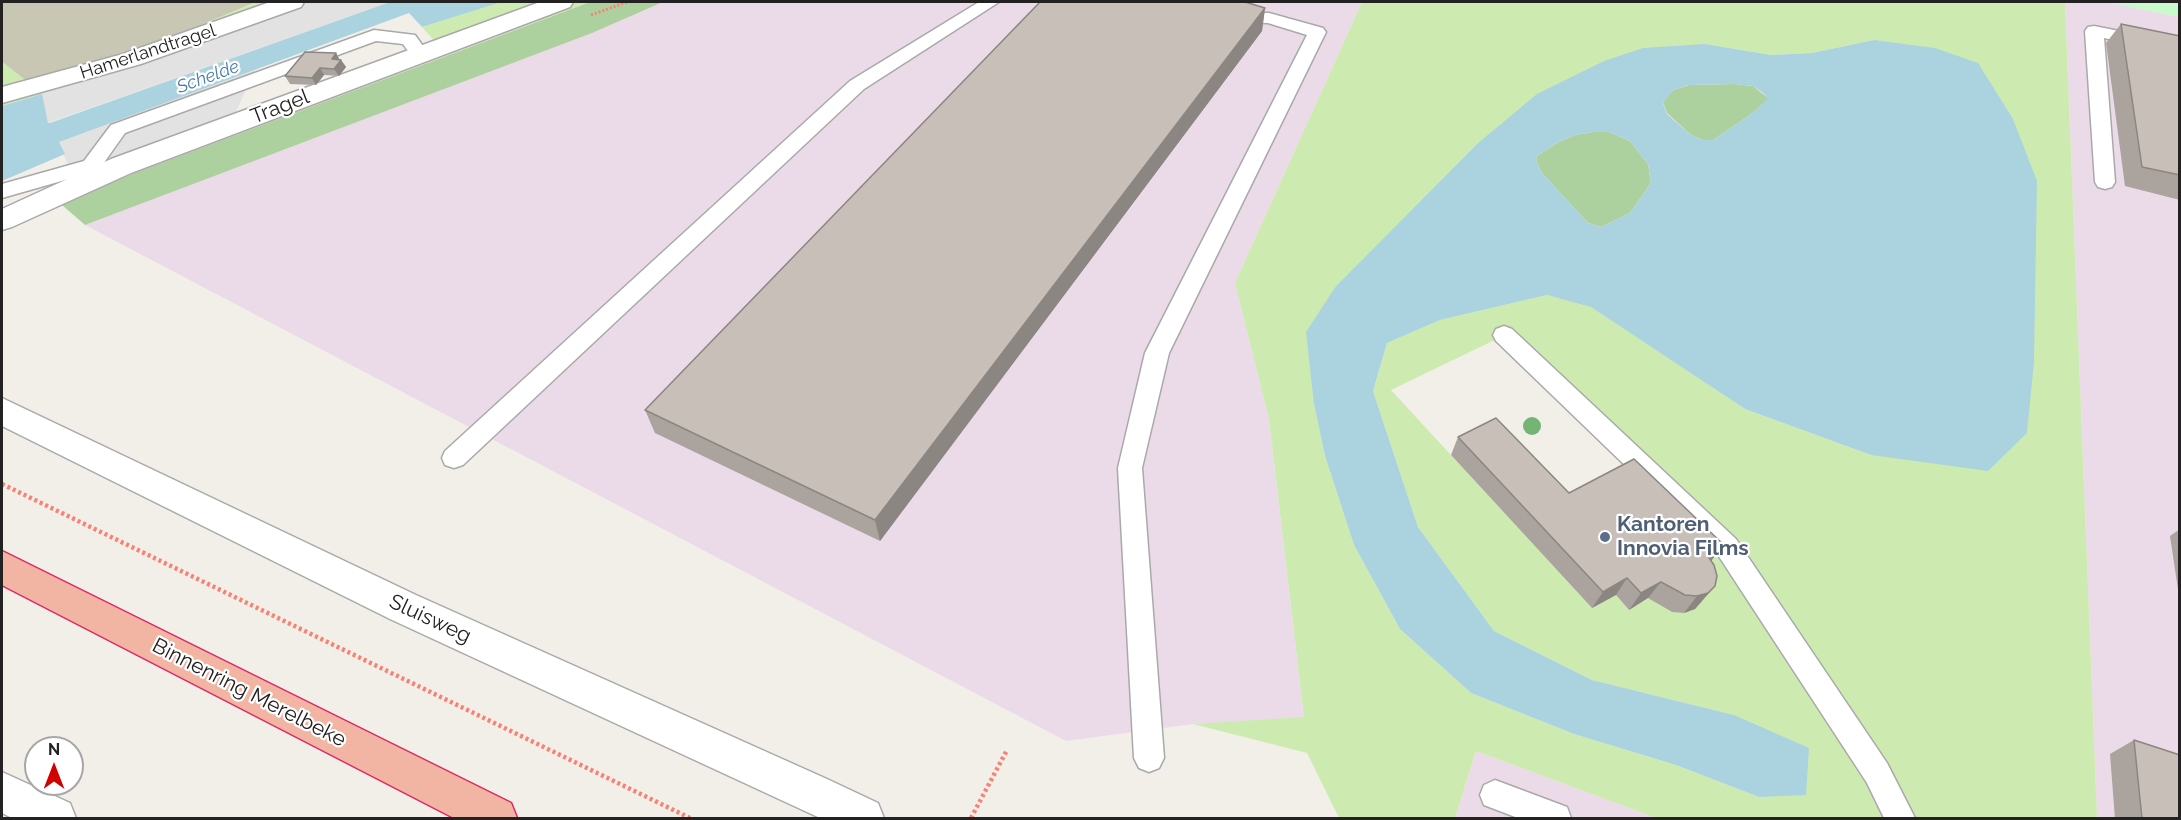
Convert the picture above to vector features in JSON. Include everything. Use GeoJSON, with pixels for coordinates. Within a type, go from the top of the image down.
{"type":"FeatureCollection","features":[{"type":"Feature","properties":{"kind":"highway","name":"Binnenring Merelbeke"},"geometry":{"type":"LineString","coordinates":[[2,567],[496,819]]}},
{"type":"Feature","properties":{"kind":"street","name":"Hamerlandtragel"},"geometry":{"type":"LineString","coordinates":[[2,95],[132,59],[292,2]]}},
{"type":"Feature","properties":{"kind":"street","name":"Tragel"},"geometry":{"type":"LineString","coordinates":[[2,220],[85,175],[561,2]]}},
{"type":"Feature","properties":{"kind":"street","name":"Sluisweg"},"geometry":{"type":"LineString","coordinates":[[2,411],[403,607],[812,793],[863,819]]}},
{"type":"Feature","properties":{"kind":"street"},"geometry":{"type":"LineString","coordinates":[[2,792],[55,819]]}},
{"type":"Feature","properties":{"kind":"lane"},"geometry":{"type":"LineString","coordinates":[[454,458],[857,85],[990,2]]}},
{"type":"Feature","properties":{"kind":"lane"},"geometry":{"type":"LineString","coordinates":[[1149,758],[1130,468],[1157,353],[1317,32],[1269,18],[1243,16],[1222,19]]}},
{"type":"Feature","properties":{"kind":"lane"},"geometry":{"type":"LineString","coordinates":[[2105,182],[2094,31],[2180,49]]}},
{"type":"Feature","properties":{"kind":"lane"},"geometry":{"type":"LineString","coordinates":[[2,191],[85,175],[118,129],[374,35],[409,39],[419,53]]}},
{"type":"Feature","properties":{"kind":"lane"},"geometry":{"type":"LineString","coordinates":[[1504,335],[1727,547],[1877,773],[1900,819]]}},
{"type":"Feature","properties":{"kind":"lane"},"geometry":{"type":"LineString","coordinates":[[1495,795],[1556,819]]}},
{"type":"Feature","properties":{"kind":"path"},"geometry":{"type":"LineString","coordinates":[[2,484],[690,819]]}},
{"type":"Feature","properties":{"kind":"path"},"geometry":{"type":"LineString","coordinates":[[971,819],[1007,750]]}},
{"type":"Feature","properties":{"kind":"shaded area"},"geometry":{"type":"Polygon","coordinates":[[[2,2],[256,2],[161,42],[29,83],[2,62],[2,2]]]}},
{"type":"Feature","properties":{"kind":"shaded area"},"geometry":{"type":"Polygon","coordinates":[[[292,2],[390,2],[48,123],[38,86],[205,34],[292,2]]]}},
{"type":"Feature","properties":{"kind":"shaded area"},"geometry":{"type":"Polygon","coordinates":[[[663,2],[1362,2],[1235,283],[1269,419],[1304,718],[1193,724],[1066,741],[85,225],[591,33],[663,2]]]}},
{"type":"Feature","properties":{"kind":"shaded area"},"geometry":{"type":"Polygon","coordinates":[[[2065,2],[2107,2],[2179,17],[2179,818],[2097,818],[2065,2]]]}},
{"type":"Feature","properties":{"kind":"shaded area"},"geometry":{"type":"Polygon","coordinates":[[[255,70],[233,118],[73,176],[58,142],[255,70]]]}},
{"type":"Feature","properties":{"kind":"shaded area"},"geometry":{"type":"Polygon","coordinates":[[[1476,751],[1656,818],[1455,818],[1476,751]]]}},
{"type":"Feature","properties":{"kind":"green space"},"geometry":{"type":"Polygon","coordinates":[[[256,2],[292,2],[205,34],[38,86],[42,94],[2,106],[2,62],[29,83],[160,42],[256,2]]]}},
{"type":"Feature","properties":{"kind":"green space"},"geometry":{"type":"Polygon","coordinates":[[[502,2],[590,2],[447,55],[422,27],[502,2]]]}},
{"type":"Feature","properties":{"kind":"green space"},"geometry":{"type":"Polygon","coordinates":[[[590,2],[663,2],[592,33],[85,225],[62,205],[127,176],[590,2]]]}},
{"type":"Feature","properties":{"kind":"green space"},"geometry":{"type":"Polygon","coordinates":[[[1362,2],[2065,2],[2097,818],[1656,818],[1476,751],[1455,818],[1339,818],[1307,753],[1193,724],[1304,717],[1269,419],[1235,283],[1362,2]],[[1874,40],[1812,53],[1771,55],[1705,44],[1477,144],[1336,286],[1314,404],[1325,456],[1354,545],[1400,629],[1471,693],[1574,734],[1676,765],[1759,797],[1734,715],[1592,680],[1494,631],[1418,527],[1373,391],[1387,343],[1440,320],[1547,295],[1591,306],[1745,409],[1871,455],[1874,40]],[[1505,335],[1391,390],[1592,608],[1616,595],[1629,610],[1649,598],[1672,612],[1641,467],[1505,335]]]}},
{"type":"Feature","properties":{"kind":"green space"},"geometry":{"type":"Polygon","coordinates":[[[2107,2],[2179,2],[2179,17],[2107,2]]]}},
{"type":"Feature","properties":{"kind":"green space"},"geometry":{"type":"Polygon","coordinates":[[[1689,85],[1753,86],[1769,99],[1713,140],[1703,140],[1691,135],[1667,113],[1663,102],[1673,90],[1689,85]]]}},
{"type":"Feature","properties":{"kind":"green space"},"geometry":{"type":"Polygon","coordinates":[[[1609,132],[1630,141],[1648,164],[1651,183],[1630,213],[1601,227],[1588,223],[1541,172],[1536,160],[1537,156],[1557,143],[1575,135],[1609,132]]]}},
{"type":"Feature","properties":{"kind":"water","name":"Schelde"},"geometry":{"type":"Polygon","coordinates":[[[390,2],[502,2],[422,27],[409,13],[59,142],[65,154],[2,181],[2,106],[42,94],[48,123],[50,123],[390,2]]]}},
{"type":"Feature","properties":{"kind":"water"},"geometry":{"type":"Polygon","coordinates":[[[1874,40],[1935,48],[1978,63],[2013,119],[2037,181],[2034,362],[2027,433],[1988,471],[1871,455],[1745,409],[1591,307],[1547,295],[1440,320],[1387,343],[1373,391],[1418,527],[1494,631],[1592,680],[1734,715],[1809,748],[1806,795],[1759,797],[1676,765],[1574,734],[1471,693],[1400,629],[1354,545],[1325,456],[1314,404],[1306,332],[1336,286],[1477,144],[1537,94],[1604,61],[1643,48],[1705,44],[1771,55],[1812,53],[1874,40]],[[1688,85],[1673,90],[1663,103],[1667,114],[1691,135],[1703,140],[1713,140],[1747,117],[1768,99],[1753,86],[1688,85]],[[1609,132],[1575,135],[1557,143],[1537,156],[1536,160],[1541,172],[1588,223],[1601,227],[1630,213],[1651,183],[1648,164],[1630,141],[1609,132]]]}},
{"type":"Feature","properties":{"kind":"building"},"geometry":{"type":"Polygon","coordinates":[[[1040,2],[1245,2],[1265,8],[875,520],[645,410],[1040,2]]]}},
{"type":"Feature","properties":{"kind":"building"},"geometry":{"type":"Polygon","coordinates":[[[2121,24],[2180,36],[2180,175],[2142,167],[2121,24]]]}},
{"type":"Feature","properties":{"kind":"building"},"geometry":{"type":"Polygon","coordinates":[[[305,52],[336,53],[332,59],[341,60],[334,69],[320,68],[312,78],[285,76],[305,52]]]}},
{"type":"Feature","properties":{"kind":"building","name":"Kantoren Innovia Films"},"geometry":{"type":"Polygon","coordinates":[[[1496,418],[1569,493],[1634,459],[1724,545],[1707,555],[1714,565],[1717,576],[1715,586],[1708,593],[1697,596],[1685,595],[1661,582],[1641,593],[1627,578],[1603,592],[1458,437],[1496,418]]]}},
{"type":"Feature","properties":{"kind":"building"},"geometry":{"type":"Polygon","coordinates":[[[2134,740],[2180,755],[2180,819],[2142,819],[2134,740]]]}},
{"type":"Feature","properties":{"kind":"place","name":"Kantoren Innovia Films"},"geometry":{"type":"Point","coordinates":[1605,537]}}]}
